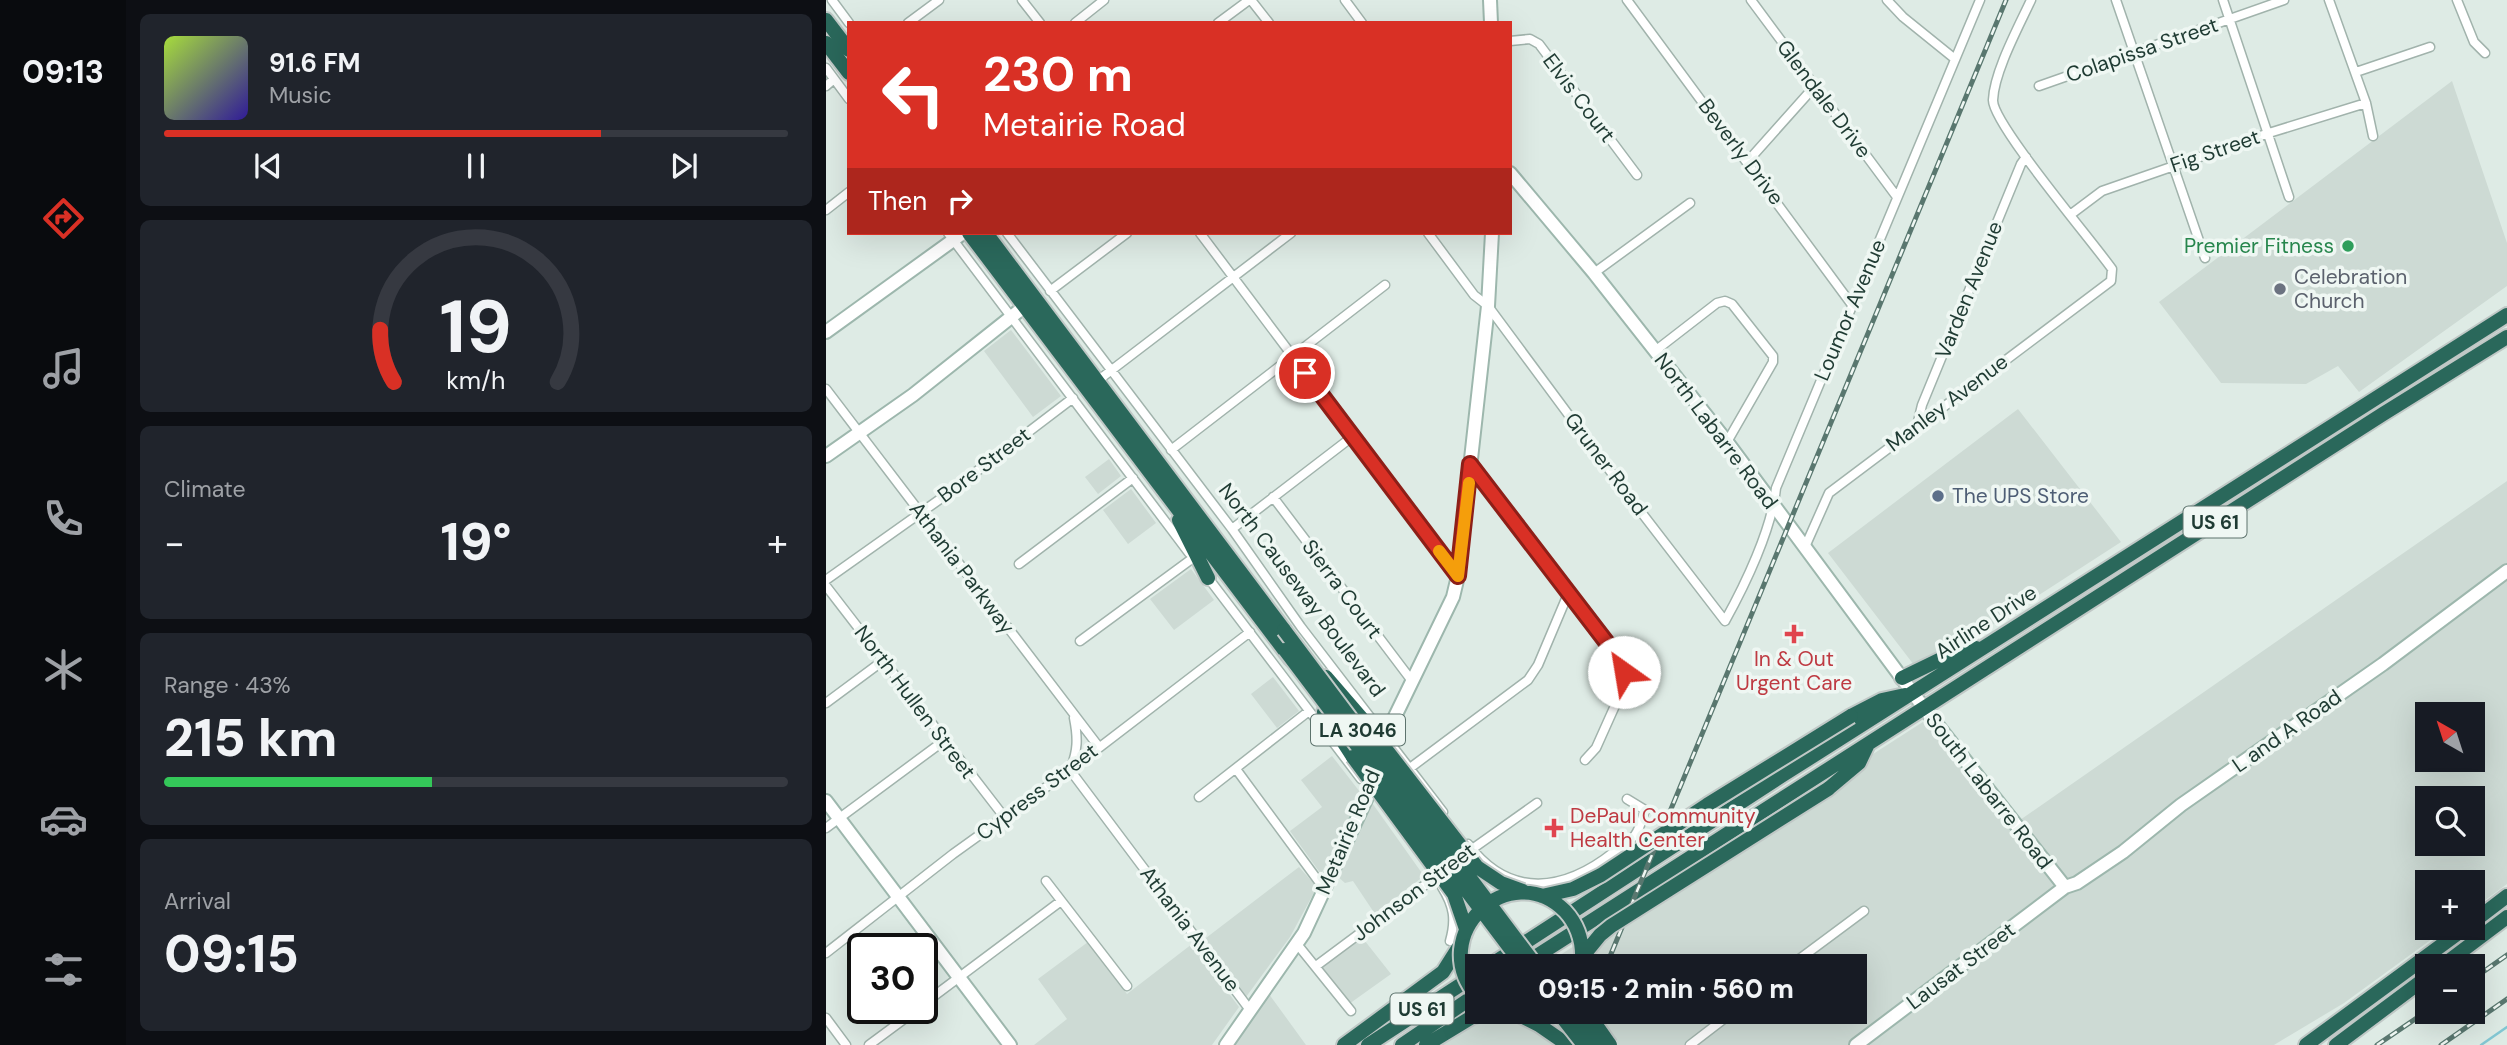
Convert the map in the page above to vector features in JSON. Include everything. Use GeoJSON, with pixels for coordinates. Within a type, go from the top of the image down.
{"type":"FeatureCollection","features":[{"type":"Feature","properties":{"kind":"highway"},"geometry":{"type":"LineString","coordinates":[[826,20],[847,47]]}},
{"type":"Feature","properties":{"kind":"highway"},"geometry":{"type":"LineString","coordinates":[[826,43],[847,70]]}},
{"type":"Feature","properties":{"kind":"highway","name":"North Causeway Boulevard"},"geometry":{"type":"LineString","coordinates":[[972,235],[1025,306],[1092,385],[1279,633]]}},
{"type":"Feature","properties":{"kind":"highway","name":"North Causeway Boulevard"},"geometry":{"type":"LineString","coordinates":[[988,235],[1023,282],[1173,502],[1290,647],[1527,954]]}},
{"type":"Feature","properties":{"kind":"highway","name":"Airline Drive"},"geometry":{"type":"LineString","coordinates":[[1507,954],[1783,775],[2507,315]]}},
{"type":"Feature","properties":{"kind":"highway","name":"Airline Drive"},"geometry":{"type":"LineString","coordinates":[[1541,954],[2507,337]]}},
{"type":"Feature","properties":{"kind":"highway"},"geometry":{"type":"LineString","coordinates":[[2328,427],[2338,443]]}},
{"type":"Feature","properties":{"kind":"highway"},"geometry":{"type":"LineString","coordinates":[[1173,502],[1182,528],[1208,578]]}},
{"type":"Feature","properties":{"kind":"highway"},"geometry":{"type":"LineString","coordinates":[[2077,611],[2112,582],[2116,573],[2113,566]]}},
{"type":"Feature","properties":{"kind":"highway"},"geometry":{"type":"LineString","coordinates":[[1902,678],[1941,659],[1988,646]]}},
{"type":"Feature","properties":{"kind":"highway"},"geometry":{"type":"LineString","coordinates":[[1290,647],[1364,721],[1477,866],[1501,883],[1557,905],[1575,924],[1581,940],[1582,954]]}},
{"type":"Feature","properties":{"kind":"highway"},"geometry":{"type":"LineString","coordinates":[[1290,647],[1353,757],[1454,894],[1465,977]]}},
{"type":"Feature","properties":{"kind":"highway","name":"North Causeway Boulevard"},"geometry":{"type":"LineString","coordinates":[[1290,647],[1513,954]]}},
{"type":"Feature","properties":{"kind":"highway"},"geometry":{"type":"LineString","coordinates":[[1344,1045],[1436,979],[1443,972],[1459,937],[1479,910],[1498,898],[1509,894],[1537,895],[1573,889],[1601,875],[1707,805],[1852,716],[1882,700],[1914,694]]}},
{"type":"Feature","properties":{"kind":"highway"},"geometry":{"type":"LineString","coordinates":[[1587,954],[1600,935],[1611,926],[1828,789],[1859,763],[1869,744]]}},
{"type":"Feature","properties":{"kind":"highway"},"geometry":{"type":"LineString","coordinates":[[2485,913],[2507,896]]}},
{"type":"Feature","properties":{"kind":"highway"},"geometry":{"type":"LineString","coordinates":[[2458,954],[2507,917]]}},
{"type":"Feature","properties":{"kind":"highway"},"geometry":{"type":"LineString","coordinates":[[2306,1045],[2449,940]]}},
{"type":"Feature","properties":{"kind":"highway","name":"US 61"},"geometry":{"type":"LineString","coordinates":[[1368,1045],[1465,982]]}},
{"type":"Feature","properties":{"kind":"highway"},"geometry":{"type":"LineString","coordinates":[[2336,1045],[2415,986]]}},
{"type":"Feature","properties":{"kind":"highway","name":"US 61"},"geometry":{"type":"LineString","coordinates":[[1402,1045],[1465,1003]]}},
{"type":"Feature","properties":{"kind":"highway"},"geometry":{"type":"LineString","coordinates":[[1426,1045],[1465,1021]]}},
{"type":"Feature","properties":{"kind":"highway"},"geometry":{"type":"LineString","coordinates":[[1537,1024],[1568,1045]]}},
{"type":"Feature","properties":{"kind":"highway"},"geometry":{"type":"LineString","coordinates":[[1567,1024],[1584,1045]]}},
{"type":"Feature","properties":{"kind":"highway"},"geometry":{"type":"LineString","coordinates":[[1580,1024],[1597,1045]]}},
{"type":"Feature","properties":{"kind":"highway"},"geometry":{"type":"LineString","coordinates":[[1595,1024],[1610,1045]]}},
{"type":"Feature","properties":{"kind":"street"},"geometry":{"type":"LineString","coordinates":[[832,0],[848,21]]}},
{"type":"Feature","properties":{"kind":"street"},"geometry":{"type":"LineString","coordinates":[[911,21],[939,0]]}},
{"type":"Feature","properties":{"kind":"street"},"geometry":{"type":"LineString","coordinates":[[1022,0],[1038,21]]}},
{"type":"Feature","properties":{"kind":"street"},"geometry":{"type":"LineString","coordinates":[[1078,21],[1104,0]]}},
{"type":"Feature","properties":{"kind":"street"},"geometry":{"type":"LineString","coordinates":[[1221,21],[1250,0],[1267,21]]}},
{"type":"Feature","properties":{"kind":"street"},"geometry":{"type":"LineString","coordinates":[[1345,0],[1361,21]]}},
{"type":"Feature","properties":{"kind":"street"},"geometry":{"type":"LineString","coordinates":[[1490,0],[1491,21]]}},
{"type":"Feature","properties":{"kind":"street","name":"Beverly Drive"},"geometry":{"type":"LineString","coordinates":[[1627,0],[1852,305]]}},
{"type":"Feature","properties":{"kind":"street","name":"Glendale Drive"},"geometry":{"type":"LineString","coordinates":[[1751,0],[1897,197]]}},
{"type":"Feature","properties":{"kind":"street"},"geometry":{"type":"LineString","coordinates":[[1887,0],[1903,17],[1955,59]]}},
{"type":"Feature","properties":{"kind":"street","name":"Loumor Avenue"},"geometry":{"type":"LineString","coordinates":[[1725,621],[1740,593],[1774,507],[1776,488],[1980,0]]}},
{"type":"Feature","properties":{"kind":"street"},"geometry":{"type":"LineString","coordinates":[[2031,0],[1994,86],[1992,104],[2026,157],[2070,215]]}},
{"type":"Feature","properties":{"kind":"street"},"geometry":{"type":"LineString","coordinates":[[2116,0],[2205,258]]}},
{"type":"Feature","properties":{"kind":"street"},"geometry":{"type":"LineString","coordinates":[[2224,0],[2289,197]]}},
{"type":"Feature","properties":{"kind":"street","name":"Colapissa Street"},"geometry":{"type":"LineString","coordinates":[[2039,86],[2284,0]]}},
{"type":"Feature","properties":{"kind":"street"},"geometry":{"type":"LineString","coordinates":[[2329,0],[2356,72],[2373,136]]}},
{"type":"Feature","properties":{"kind":"street"},"geometry":{"type":"LineString","coordinates":[[2457,0],[2474,42],[2485,52]]}},
{"type":"Feature","properties":{"kind":"street","name":"Elvis Court"},"geometry":{"type":"LineString","coordinates":[[1512,41],[1530,39],[1539,44],[1637,175]]}},
{"type":"Feature","properties":{"kind":"street"},"geometry":{"type":"LineString","coordinates":[[2356,72],[2430,47]]}},
{"type":"Feature","properties":{"kind":"street"},"geometry":{"type":"LineString","coordinates":[[826,68],[847,96]]}},
{"type":"Feature","properties":{"kind":"street"},"geometry":{"type":"LineString","coordinates":[[826,86],[834,79]]}},
{"type":"Feature","properties":{"kind":"street"},"geometry":{"type":"LineString","coordinates":[[1748,161],[1814,87]]}},
{"type":"Feature","properties":{"kind":"street","name":"Fig Street"},"geometry":{"type":"LineString","coordinates":[[2070,215],[2102,191],[2269,133],[2366,103]]}},
{"type":"Feature","properties":{"kind":"street","name":"Varden Avenue"},"geometry":{"type":"LineString","coordinates":[[1917,426],[1927,392],[2026,157]]}},
{"type":"Feature","properties":{"kind":"street","name":"North Labarre Road"},"geometry":{"type":"LineString","coordinates":[[1512,175],[1594,273],[1727,442],[1914,694]]}},
{"type":"Feature","properties":{"kind":"street"},"geometry":{"type":"LineString","coordinates":[[826,209],[847,193]]}},
{"type":"Feature","properties":{"kind":"street"},"geometry":{"type":"LineString","coordinates":[[1594,273],[1690,203]]}},
{"type":"Feature","properties":{"kind":"street","name":"Manley Avenue"},"geometry":{"type":"LineString","coordinates":[[1805,547],[1829,493],[2112,278],[2112,269],[2070,215]]}},
{"type":"Feature","properties":{"kind":"street"},"geometry":{"type":"LineString","coordinates":[[826,332],[955,235],[1011,317],[1435,878],[1452,906],[1459,937]]}},
{"type":"Feature","properties":{"kind":"street"},"geometry":{"type":"LineString","coordinates":[[981,235],[998,249]]}},
{"type":"Feature","properties":{"kind":"street","name":"North Causeway Boulevard"},"geometry":{"type":"LineString","coordinates":[[1008,235],[1232,528],[1301,627],[1471,849],[1499,872],[1525,883],[1552,883],[1576,877],[1596,866],[1635,835],[1645,810],[1626,799]]}},
{"type":"Feature","properties":{"kind":"street"},"geometry":{"type":"LineString","coordinates":[[1050,291],[1124,235]]}},
{"type":"Feature","properties":{"kind":"street"},"geometry":{"type":"LineString","coordinates":[[1201,235],[1458,576]]}},
{"type":"Feature","properties":{"kind":"street"},"geometry":{"type":"LineString","coordinates":[[1092,385],[1288,235]]}},
{"type":"Feature","properties":{"kind":"street","name":"Gruner Road"},"geometry":{"type":"LineString","coordinates":[[1429,235],[1474,295],[1488,306],[1725,621]]}},
{"type":"Feature","properties":{"kind":"street","name":"Metairie Road"},"geometry":{"type":"LineString","coordinates":[[1226,1044],[1297,944],[1325,890],[1370,791],[1386,736],[1452,597],[1458,576],[1488,306],[1492,235]]}},
{"type":"Feature","properties":{"kind":"street"},"geometry":{"type":"LineString","coordinates":[[826,456],[913,395],[1025,306],[1028,292],[1023,282]]}},
{"type":"Feature","properties":{"kind":"street"},"geometry":{"type":"LineString","coordinates":[[1171,450],[1385,285]]}},
{"type":"Feature","properties":{"kind":"street"},"geometry":{"type":"LineString","coordinates":[[1656,351],[1717,303],[1725,301],[1732,304],[1773,356],[1773,362],[1727,442]]}},
{"type":"Feature","properties":{"kind":"street","name":"Athania Parkway"},"geometry":{"type":"LineString","coordinates":[[826,389],[1099,747]]}},
{"type":"Feature","properties":{"kind":"street","name":"Bore Street"},"geometry":{"type":"LineString","coordinates":[[826,583],[1073,398]]}},
{"type":"Feature","properties":{"kind":"street"},"geometry":{"type":"LineString","coordinates":[[1232,528],[1352,437]]}},
{"type":"Feature","properties":{"kind":"street"},"geometry":{"type":"LineString","coordinates":[[1470,464],[1622,664],[1622,690],[1595,748],[1585,760]]}},
{"type":"Feature","properties":{"kind":"street"},"geometry":{"type":"LineString","coordinates":[[1019,564],[1133,478]]}},
{"type":"Feature","properties":{"kind":"street","name":"Sierra Court"},"geometry":{"type":"LineString","coordinates":[[1273,497],[1412,681]]}},
{"type":"Feature","properties":{"kind":"street"},"geometry":{"type":"LineString","coordinates":[[1080,641],[1193,558]]}},
{"type":"Feature","properties":{"kind":"street","name":"L and A Road"},"geometry":{"type":"LineString","coordinates":[[2065,887],[2077,883],[2123,852],[2181,805],[2383,664],[2507,571]]}},
{"type":"Feature","properties":{"kind":"street","name":"North Hullen Street"},"geometry":{"type":"LineString","coordinates":[[826,583],[1005,818]]}},
{"type":"Feature","properties":{"kind":"street"},"geometry":{"type":"LineString","coordinates":[[1410,768],[1528,680],[1538,666],[1568,594]]}},
{"type":"Feature","properties":{"kind":"street","name":"Cypress Street"},"geometry":{"type":"LineString","coordinates":[[826,953],[953,854],[1070,770],[1250,632]]}},
{"type":"Feature","properties":{"kind":"street"},"geometry":{"type":"LineString","coordinates":[[826,703],[884,660]]}},
{"type":"Feature","properties":{"kind":"street","name":"South Labarre Road"},"geometry":{"type":"LineString","coordinates":[[1914,694],[2065,887]]}},
{"type":"Feature","properties":{"kind":"street"},"geometry":{"type":"LineString","coordinates":[[1199,797],[1309,711]]}},
{"type":"Feature","properties":{"kind":"street"},"geometry":{"type":"LineString","coordinates":[[1070,770],[1077,754],[1078,738],[1073,715]]}},
{"type":"Feature","properties":{"kind":"street"},"geometry":{"type":"LineString","coordinates":[[826,828],[945,740]]}},
{"type":"Feature","properties":{"kind":"street"},"geometry":{"type":"LineString","coordinates":[[1236,769],[1325,890]]}},
{"type":"Feature","properties":{"kind":"street","name":"Athania Avenue"},"geometry":{"type":"LineString","coordinates":[[1070,770],[1250,1010]]}},
{"type":"Feature","properties":{"kind":"street"},"geometry":{"type":"LineString","coordinates":[[826,801],[1010,1045]]}},
{"type":"Feature","properties":{"kind":"street","name":"Johnson Street"},"geometry":{"type":"LineString","coordinates":[[1317,966],[1471,849],[1537,803]]}},
{"type":"Feature","properties":{"kind":"street"},"geometry":{"type":"LineString","coordinates":[[1046,881],[1127,986]]}},
{"type":"Feature","properties":{"kind":"street","name":"Lausat Street"},"geometry":{"type":"LineString","coordinates":[[1856,1045],[2065,887]]}},
{"type":"Feature","properties":{"kind":"street"},"geometry":{"type":"LineString","coordinates":[[938,994],[1061,901]]}},
{"type":"Feature","properties":{"kind":"street"},"geometry":{"type":"LineString","coordinates":[[1806,954],[1864,911]]}},
{"type":"Feature","properties":{"kind":"street"},"geometry":{"type":"LineString","coordinates":[[1297,944],[1352,1011]]}},
{"type":"Feature","properties":{"kind":"street"},"geometry":{"type":"LineString","coordinates":[[826,1018],[846,1045]]}},
{"type":"Feature","properties":{"kind":"street"},"geometry":{"type":"LineString","coordinates":[[869,1045],[897,1024]]}},
{"type":"Feature","properties":{"kind":"street"},"geometry":{"type":"LineString","coordinates":[[1690,1045],[1717,1024]]}},
{"type":"Feature","properties":{"kind":"shaded area"},"geometry":{"type":"Polygon","coordinates":[[[2452,81],[2507,243],[2507,286],[2359,392],[2338,366],[2306,384],[2221,383],[2159,302],[2452,81]]]}},
{"type":"Feature","properties":{"kind":"shaded area"},"geometry":{"type":"Polygon","coordinates":[[[1011,330],[1061,396],[1033,417],[984,351],[1011,330]]]}},
{"type":"Feature","properties":{"kind":"shaded area"},"geometry":{"type":"Polygon","coordinates":[[[2018,409],[2121,542],[1969,640],[1914,665],[1828,553],[2018,409]]]}},
{"type":"Feature","properties":{"kind":"shaded area"},"geometry":{"type":"Polygon","coordinates":[[[1109,459],[1121,476],[1098,494],[1085,477],[1109,459]]]}},
{"type":"Feature","properties":{"kind":"shaded area"},"geometry":{"type":"Polygon","coordinates":[[[2507,481],[2507,884],[2485,900],[2485,870],[2415,870],[2415,940],[2431,940],[2344,1003],[2274,1045],[1428,1045],[1465,1020],[1465,1024],[1867,1024],[1867,954],[1562,954],[1926,720],[2010,827],[2507,481]]]}},
{"type":"Feature","properties":{"kind":"shaded area"},"geometry":{"type":"Polygon","coordinates":[[[1131,489],[1156,523],[1128,544],[1103,510],[1131,489]]]}},
{"type":"Feature","properties":{"kind":"shaded area"},"geometry":{"type":"Polygon","coordinates":[[[1191,569],[1214,600],[1174,630],[1150,599],[1191,569]]]}},
{"type":"Feature","properties":{"kind":"shaded area"},"geometry":{"type":"Polygon","coordinates":[[[1273,677],[1299,711],[1277,728],[1251,694],[1273,677]]]}},
{"type":"Feature","properties":{"kind":"shaded area"},"geometry":{"type":"Polygon","coordinates":[[[1332,756],[1360,792],[1343,833],[1321,874],[1290,831],[1322,807],[1301,780],[1332,756]]]}},
{"type":"Feature","properties":{"kind":"shaded area"},"geometry":{"type":"Polygon","coordinates":[[[1370,800],[1424,876],[1375,914],[1353,881],[1345,883],[1337,876],[1370,800]]]}},
{"type":"Feature","properties":{"kind":"shaded area"},"geometry":{"type":"Polygon","coordinates":[[[1299,867],[1317,887],[1290,937],[1246,997],[1202,941],[1299,867]]]}},
{"type":"Feature","properties":{"kind":"shaded area"},"geometry":{"type":"Polygon","coordinates":[[[1361,936],[1391,974],[1349,1004],[1322,968],[1361,936]]]}},
{"type":"Feature","properties":{"kind":"shaded area"},"geometry":{"type":"Polygon","coordinates":[[[1088,942],[1127,994],[1192,944],[1239,1007],[1212,1045],[1034,1045],[1067,1019],[1038,979],[1088,942]]]}},
{"type":"Feature","properties":{"kind":"shaded area"},"geometry":{"type":"Polygon","coordinates":[[[1269,994],[1306,1045],[1231,1045],[1269,994]]]}},
{"type":"Feature","properties":{"kind":"waterway"},"geometry":{"type":"LineString","coordinates":[[2481,1045],[2507,1027]]}},
{"type":"Feature","properties":{"kind":"railway"},"geometry":{"type":"LineString","coordinates":[[1611,954],[2006,0]]}},
{"type":"Feature","properties":{"kind":"railway"},"geometry":{"type":"LineString","coordinates":[[2485,971],[2507,955]]}},
{"type":"Feature","properties":{"kind":"railway"},"geometry":{"type":"LineString","coordinates":[[2441,1045],[2507,999]]}},
{"type":"Feature","properties":{"kind":"railway"},"geometry":{"type":"LineString","coordinates":[[2377,1045],[2415,1019]]}},
{"type":"Feature","properties":{"kind":"railway"},"geometry":{"type":"LineString","coordinates":[[1579,1045],[1588,1024]]}},
{"type":"Feature","properties":{"kind":"slow traffic"},"geometry":{"type":"LineString","coordinates":[[1439,551],[1458,576],[1469,483]]}},
{"type":"Feature","properties":{"kind":"place","name":"Premier Fitness"},"geometry":{"type":"Point","coordinates":[2348,246]}},
{"type":"Feature","properties":{"kind":"place","name":"Celebration Church"},"geometry":{"type":"Point","coordinates":[2280,289]}},
{"type":"Feature","properties":{"kind":"place","name":"The UPS Store"},"geometry":{"type":"Point","coordinates":[1938,496]}},
{"type":"Feature","properties":{"kind":"place","name":"In & Out Urgent Care"},"geometry":{"type":"Point","coordinates":[1794,634]}},
{"type":"Feature","properties":{"kind":"place","name":"DePaul Community Health Center"},"geometry":{"type":"Point","coordinates":[1554,828]}},
{"type":"Feature","properties":{"kind":"route"},"geometry":{"type":"LineString","coordinates":[[1305,373],[1458,576],[1470,464],[1617,656],[1624,672]]}}]}
